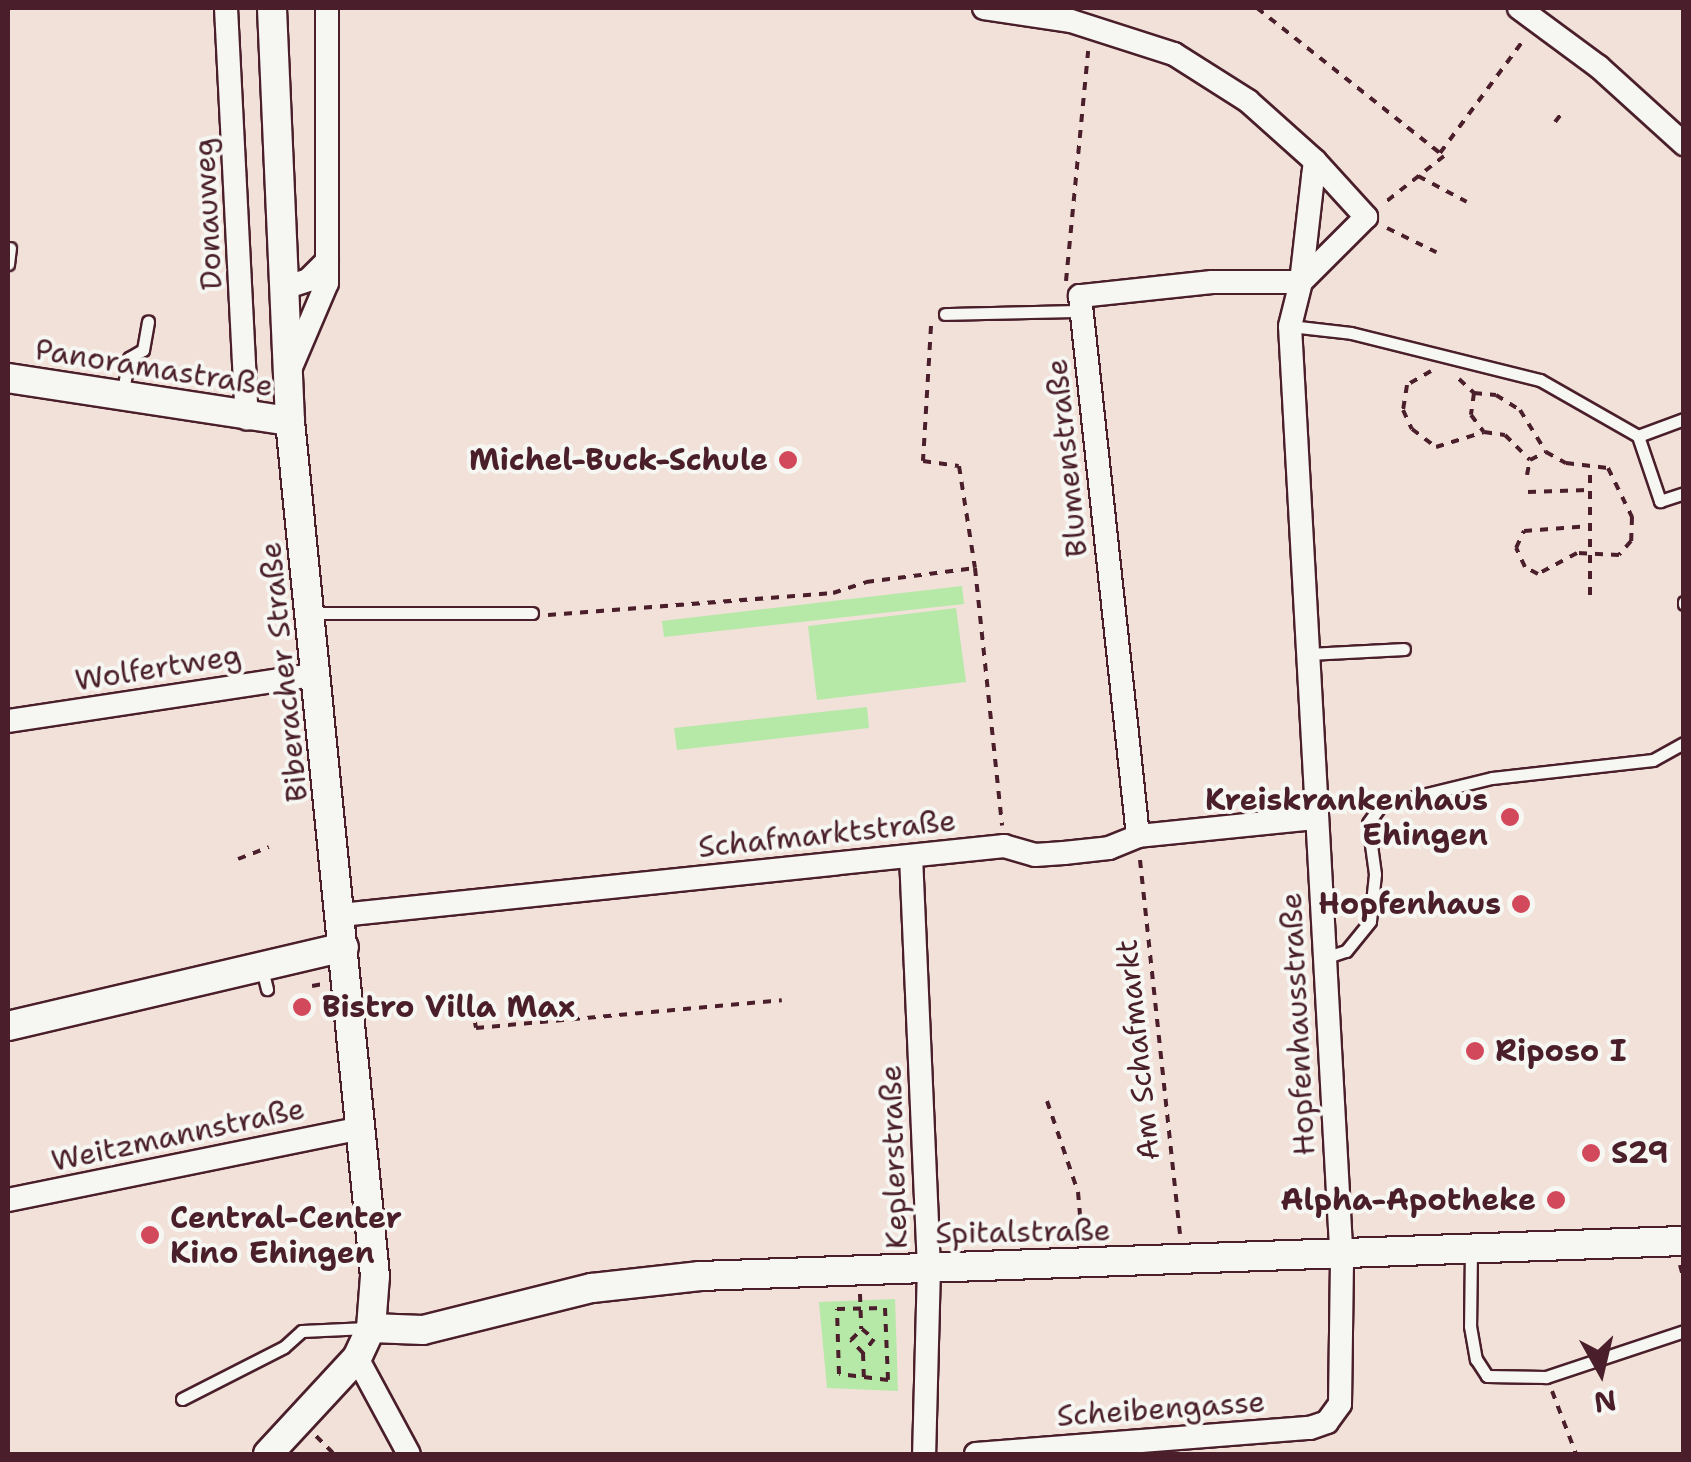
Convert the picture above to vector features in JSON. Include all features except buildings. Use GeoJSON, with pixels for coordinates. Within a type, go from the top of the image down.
{"type":"FeatureCollection","features":[{"type":"Feature","properties":{"kind":"street","name":"Donauweg"},"geometry":{"type":"LineString","coordinates":[[226,8],[248,418]]}},
{"type":"Feature","properties":{"kind":"street","name":"Biberacher Straße"},"geometry":{"type":"LineString","coordinates":[[272,8],[290,421],[375,1276],[371,1328]]}},
{"type":"Feature","properties":{"kind":"street"},"geometry":{"type":"LineString","coordinates":[[288,376],[326,283],[327,8]]}},
{"type":"Feature","properties":{"kind":"street"},"geometry":{"type":"LineString","coordinates":[[984,8],[1090,28],[1174,54],[1248,101],[1315,161],[1366,218],[1301,282],[1212,282],[1080,303]]}},
{"type":"Feature","properties":{"kind":"street"},"geometry":{"type":"LineString","coordinates":[[1528,14],[1684,144]]}},
{"type":"Feature","properties":{"kind":"street","name":"Hopfenhausstraße"},"geometry":{"type":"LineString","coordinates":[[1315,161],[1301,282],[1290,326],[1324,958],[1344,1160],[1340,1404]]}},
{"type":"Feature","properties":{"kind":"street"},"geometry":{"type":"LineString","coordinates":[[284,288],[308,280],[327,261]]}},
{"type":"Feature","properties":{"kind":"street","name":"Blumenstraße"},"geometry":{"type":"LineString","coordinates":[[1080,303],[1138,836]]}},
{"type":"Feature","properties":{"kind":"street","name":"Panoramastraße"},"geometry":{"type":"LineString","coordinates":[[8,378],[121,399],[290,421]]}},
{"type":"Feature","properties":{"kind":"street","name":"Wolfertweg"},"geometry":{"type":"LineString","coordinates":[[8,721],[317,674]]}},
{"type":"Feature","properties":{"kind":"street","name":"Schafmarktstraße"},"geometry":{"type":"LineString","coordinates":[[341,915],[1004,846],[1035,855],[1109,848],[1138,836],[1316,818]]}},
{"type":"Feature","properties":{"kind":"street","name":"Keplerstraße"},"geometry":{"type":"LineString","coordinates":[[911,856],[929,1266],[924,1454]]}},
{"type":"Feature","properties":{"kind":"street"},"geometry":{"type":"LineString","coordinates":[[8,1026],[264,977],[344,947]]}},
{"type":"Feature","properties":{"kind":"street","name":"Weitzmannstraße"},"geometry":{"type":"LineString","coordinates":[[8,1200],[361,1128]]}},
{"type":"Feature","properties":{"kind":"street","name":"Spitalstraße"},"geometry":{"type":"LineString","coordinates":[[371,1328],[424,1330],[641,1280],[929,1266],[1684,1241]]}},
{"type":"Feature","properties":{"kind":"street"},"geometry":{"type":"LineString","coordinates":[[268,1454],[356,1358],[371,1328]]}},
{"type":"Feature","properties":{"kind":"street"},"geometry":{"type":"LineString","coordinates":[[356,1358],[409,1454]]}},
{"type":"Feature","properties":{"kind":"street","name":"Scheibengasse"},"geometry":{"type":"LineString","coordinates":[[976,1454],[1310,1428],[1335,1416],[1340,1404]]}},
{"type":"Feature","properties":{"kind":"lane"},"geometry":{"type":"LineString","coordinates":[[8,264],[10,248]]}},
{"type":"Feature","properties":{"kind":"lane"},"geometry":{"type":"LineString","coordinates":[[945,314],[1080,303]]}},
{"type":"Feature","properties":{"kind":"lane"},"geometry":{"type":"LineString","coordinates":[[121,399],[129,358],[143,350],[148,321]]}},
{"type":"Feature","properties":{"kind":"lane"},"geometry":{"type":"LineString","coordinates":[[1290,326],[1352,333],[1540,380],[1638,436],[1660,500],[1684,493]]}},
{"type":"Feature","properties":{"kind":"lane"},"geometry":{"type":"LineString","coordinates":[[1638,436],[1684,419]]}},
{"type":"Feature","properties":{"kind":"lane"},"geometry":{"type":"LineString","coordinates":[[311,613],[532,612]]}},
{"type":"Feature","properties":{"kind":"lane"},"geometry":{"type":"LineString","coordinates":[[1309,654],[1404,649]]}},
{"type":"Feature","properties":{"kind":"lane"},"geometry":{"type":"LineString","coordinates":[[1324,958],[1346,950],[1370,921],[1375,874],[1368,824],[1381,805],[1492,778],[1653,760],[1684,743]]}},
{"type":"Feature","properties":{"kind":"lane"},"geometry":{"type":"LineString","coordinates":[[1471,1249],[1476,1359],[1488,1376],[1546,1377],[1684,1331]]}},
{"type":"Feature","properties":{"kind":"lane"},"geometry":{"type":"LineString","coordinates":[[182,1400],[284,1348],[302,1330],[371,1328]]}},
{"type":"Feature","properties":{"kind":"path"},"geometry":{"type":"LineString","coordinates":[[1258,8],[1444,156],[1366,218],[1436,252]]}},
{"type":"Feature","properties":{"kind":"path"},"geometry":{"type":"LineString","coordinates":[[1440,153],[1528,14]]}},
{"type":"Feature","properties":{"kind":"path"},"geometry":{"type":"LineString","coordinates":[[1080,303],[1065,290],[1090,28]]}},
{"type":"Feature","properties":{"kind":"path"},"geometry":{"type":"LineString","coordinates":[[1560,122],[1562,113]]}},
{"type":"Feature","properties":{"kind":"path"},"geometry":{"type":"LineString","coordinates":[[1418,176],[1467,202]]}},
{"type":"Feature","properties":{"kind":"path"},"geometry":{"type":"LineString","coordinates":[[945,314],[931,313],[923,461],[959,466],[976,568],[1004,846]]}},
{"type":"Feature","properties":{"kind":"path"},"geometry":{"type":"LineString","coordinates":[[1441,373],[1428,371],[1407,385],[1403,410],[1412,428],[1436,447],[1484,432],[1505,435],[1530,460]]}},
{"type":"Feature","properties":{"kind":"path"},"geometry":{"type":"LineString","coordinates":[[1454,375],[1474,393],[1496,395],[1520,410],[1546,452],[1608,468],[1632,530],[1631,542],[1619,555],[1564,556],[1538,574],[1526,567],[1516,548],[1524,530],[1590,526]]}},
{"type":"Feature","properties":{"kind":"path"},"geometry":{"type":"LineString","coordinates":[[1474,393],[1471,415],[1484,432]]}},
{"type":"Feature","properties":{"kind":"path"},"geometry":{"type":"LineString","coordinates":[[1530,460],[1546,452]]}},
{"type":"Feature","properties":{"kind":"path"},"geometry":{"type":"LineString","coordinates":[[1527,475],[1530,460]]}},
{"type":"Feature","properties":{"kind":"path"},"geometry":{"type":"LineString","coordinates":[[1590,466],[1590,595]]}},
{"type":"Feature","properties":{"kind":"path"},"geometry":{"type":"LineString","coordinates":[[1528,492],[1590,490]]}},
{"type":"Feature","properties":{"kind":"path"},"geometry":{"type":"LineString","coordinates":[[532,612],[608,616],[834,593],[866,582],[976,568]]}},
{"type":"Feature","properties":{"kind":"path","name":"Am Schafmarkt"},"geometry":{"type":"LineString","coordinates":[[1138,836],[1183,1260]]}},
{"type":"Feature","properties":{"kind":"path"},"geometry":{"type":"LineString","coordinates":[[238,859],[269,847]]}},
{"type":"Feature","properties":{"kind":"path"},"geometry":{"type":"LineString","coordinates":[[472,1007],[476,1028],[782,1000]]}},
{"type":"Feature","properties":{"kind":"path"},"geometry":{"type":"LineString","coordinates":[[1047,1101],[1078,1192],[1084,1262]]}},
{"type":"Feature","properties":{"kind":"path"},"geometry":{"type":"LineString","coordinates":[[851,1342],[861,1329],[860,1298]]}},
{"type":"Feature","properties":{"kind":"path"},"geometry":{"type":"LineString","coordinates":[[836,1308],[885,1308],[886,1341],[888,1380],[839,1374],[836,1308]]}},
{"type":"Feature","properties":{"kind":"path"},"geometry":{"type":"LineString","coordinates":[[861,1329],[874,1340],[886,1341]]}},
{"type":"Feature","properties":{"kind":"path"},"geometry":{"type":"LineString","coordinates":[[864,1378],[863,1353],[874,1340]]}},
{"type":"Feature","properties":{"kind":"path"},"geometry":{"type":"LineString","coordinates":[[838,1342],[851,1342],[863,1353]]}},
{"type":"Feature","properties":{"kind":"path"},"geometry":{"type":"LineString","coordinates":[[1546,1377],[1576,1454]]}},
{"type":"Feature","properties":{"kind":"green space"},"geometry":{"type":"Polygon","coordinates":[[[962,586],[964,604],[664,637],[662,621],[962,586]]]}},
{"type":"Feature","properties":{"kind":"green space"},"geometry":{"type":"Polygon","coordinates":[[[956,608],[966,682],[817,700],[808,626],[956,608]]]}},
{"type":"Feature","properties":{"kind":"green space"},"geometry":{"type":"Polygon","coordinates":[[[867,707],[869,728],[677,750],[674,728],[867,707]]]}},
{"type":"Feature","properties":{"kind":"green space"},"geometry":{"type":"Polygon","coordinates":[[[895,1299],[898,1391],[827,1388],[819,1302],[895,1299]]]}},
{"type":"Feature","properties":{"kind":"place","name":"Michel-Buck-Schule"},"geometry":{"type":"Point","coordinates":[788,460]}},
{"type":"Feature","properties":{"kind":"place","name":"Kreiskrankenhaus Ehingen"},"geometry":{"type":"Point","coordinates":[1510,817]}},
{"type":"Feature","properties":{"kind":"place","name":"Hopfenhaus"},"geometry":{"type":"Point","coordinates":[1521,904]}},
{"type":"Feature","properties":{"kind":"place","name":"Bistro Villa Max"},"geometry":{"type":"Point","coordinates":[302,1007]}},
{"type":"Feature","properties":{"kind":"place","name":"Riposo I"},"geometry":{"type":"Point","coordinates":[1475,1051]}},
{"type":"Feature","properties":{"kind":"place","name":"S29"},"geometry":{"type":"Point","coordinates":[1591,1153]}},
{"type":"Feature","properties":{"kind":"place","name":"Alpha-Apotheke"},"geometry":{"type":"Point","coordinates":[1556,1200]}},
{"type":"Feature","properties":{"kind":"place","name":"Central-Center Kino Ehingen"},"geometry":{"type":"Point","coordinates":[150,1235]}}]}
